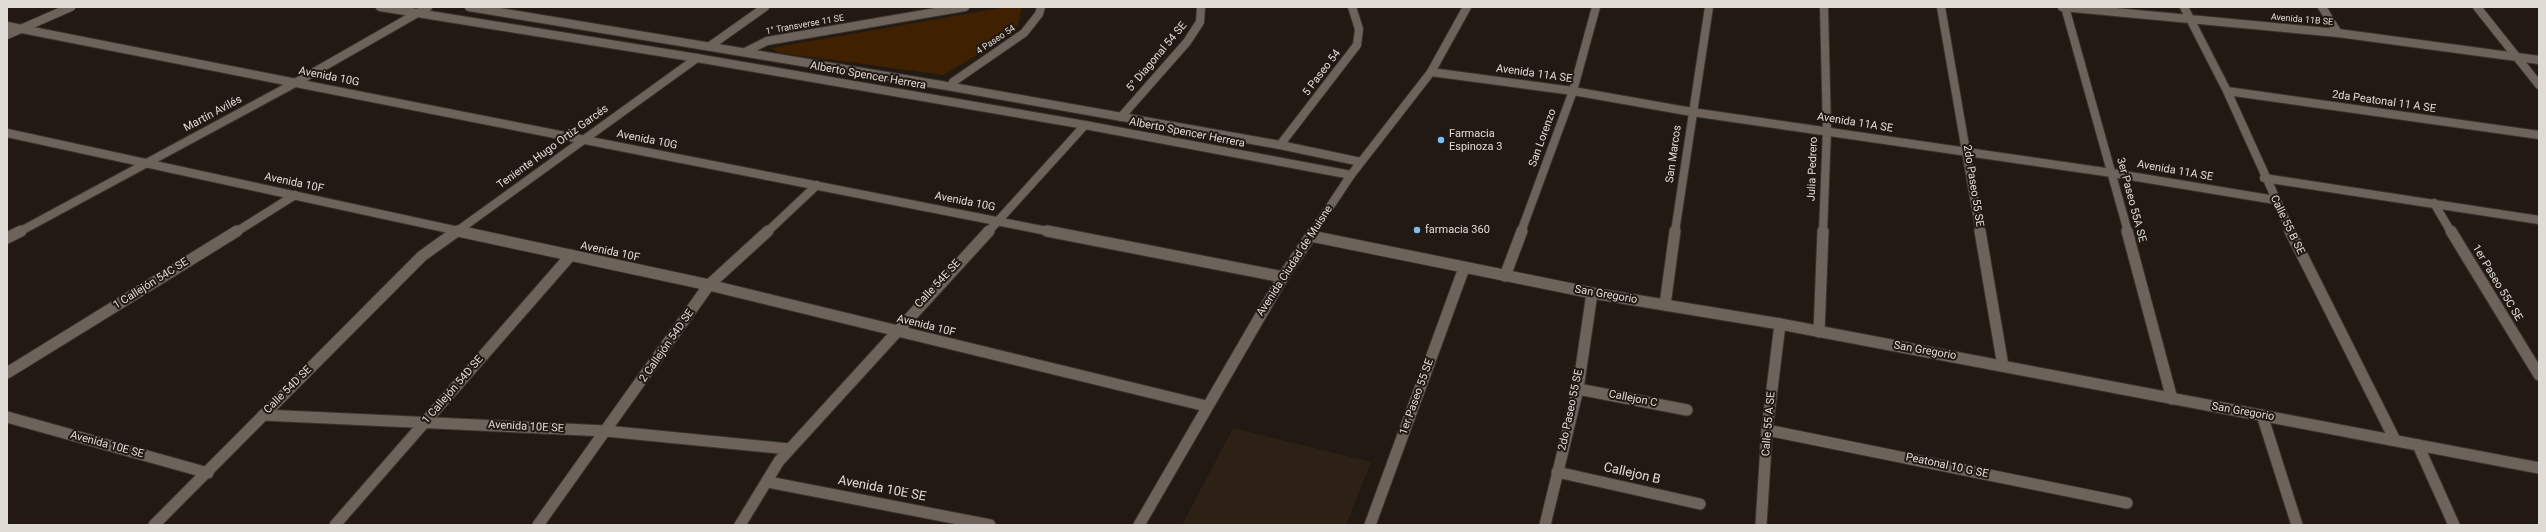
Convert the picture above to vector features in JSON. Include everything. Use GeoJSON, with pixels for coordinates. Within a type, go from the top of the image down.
{"type":"FeatureCollection","features":[{"type":"Feature","properties":{"kind":"street"},"geometry":{"type":"LineString","coordinates":[[7,35],[71,7]]}},
{"type":"Feature","properties":{"kind":"street","name":"Alberto Spencer Herrera"},"geometry":{"type":"LineString","coordinates":[[380,7],[697,58],[1085,125],[1351,175]]}},
{"type":"Feature","properties":{"kind":"street","name":"Martín Avilés"},"geometry":{"type":"LineString","coordinates":[[7,238],[295,83],[428,7]]}},
{"type":"Feature","properties":{"kind":"street","name":"Alberto Spencer Herrera"},"geometry":{"type":"LineString","coordinates":[[469,7],[710,46],[1121,117],[1280,145],[1361,162]]}},
{"type":"Feature","properties":{"kind":"street"},"geometry":{"type":"LineString","coordinates":[[710,46],[765,7]]}},
{"type":"Feature","properties":{"kind":"street","name":"1° Transverse 11 SE"},"geometry":{"type":"LineString","coordinates":[[745,52],[767,41],[965,7]]}},
{"type":"Feature","properties":{"kind":"street","name":"4 Paseo 54"},"geometry":{"type":"LineString","coordinates":[[953,82],[1024,33],[1039,14],[1041,7]]}},
{"type":"Feature","properties":{"kind":"street","name":"5° Diagonal 54 SE"},"geometry":{"type":"LineString","coordinates":[[1121,117],[1187,42],[1200,22],[1201,7]]}},
{"type":"Feature","properties":{"kind":"street","name":"5 Paseo 54"},"geometry":{"type":"LineString","coordinates":[[1280,145],[1357,45],[1359,30],[1356,14],[1352,7]]}},
{"type":"Feature","properties":{"kind":"street","name":"Avenida Ciudad de Muisne"},"geometry":{"type":"LineString","coordinates":[[1139,525],[1206,406],[1283,277],[1351,175],[1431,72],[1467,7]]}},
{"type":"Feature","properties":{"kind":"street","name":"San Lorenzo"},"geometry":{"type":"LineString","coordinates":[[1505,276],[1573,91],[1596,7]]}},
{"type":"Feature","properties":{"kind":"street","name":"San Marcos"},"geometry":{"type":"LineString","coordinates":[[1665,305],[1692,112],[1709,7]]}},
{"type":"Feature","properties":{"kind":"street","name":"Julia Pedrero"},"geometry":{"type":"LineString","coordinates":[[1819,332],[1826,130],[1824,7]]}},
{"type":"Feature","properties":{"kind":"street","name":"2do Paseo 55 SE"},"geometry":{"type":"LineString","coordinates":[[1942,7],[1968,152],[2003,366]]}},
{"type":"Feature","properties":{"kind":"street","name":"Avenida 11B SE"},"geometry":{"type":"LineString","coordinates":[[2064,7],[2338,33],[2539,60]]}},
{"type":"Feature","properties":{"kind":"street","name":"3er Paseo 55A SE"},"geometry":{"type":"LineString","coordinates":[[2064,7],[2112,173],[2172,399]]}},
{"type":"Feature","properties":{"kind":"street","name":"Calle 55 B SE"},"geometry":{"type":"LineString","coordinates":[[2184,7],[2227,91],[2264,178],[2395,440]]}},
{"type":"Feature","properties":{"kind":"street"},"geometry":{"type":"LineString","coordinates":[[2322,7],[2338,33]]}},
{"type":"Feature","properties":{"kind":"street"},"geometry":{"type":"LineString","coordinates":[[2478,7],[2539,85]]}},
{"type":"Feature","properties":{"kind":"street","name":"Avenida 10G"},"geometry":{"type":"LineString","coordinates":[[7,26],[1283,277]]}},
{"type":"Feature","properties":{"kind":"street","name":"Teniente Hugo Ortiz Garcés"},"geometry":{"type":"LineString","coordinates":[[422,256],[697,58]]}},
{"type":"Feature","properties":{"kind":"street","name":"Avenida 11A SE"},"geometry":{"type":"LineString","coordinates":[[1431,72],[1573,91],[1692,112],[1826,130],[2112,173],[2275,200]]}},
{"type":"Feature","properties":{"kind":"street","name":"2da Peatonal 11 A SE"},"geometry":{"type":"LineString","coordinates":[[2227,91],[2539,135]]}},
{"type":"Feature","properties":{"kind":"street","name":"Calle 54E SE"},"geometry":{"type":"LineString","coordinates":[[740,525],[768,482],[779,461],[1085,125]]}},
{"type":"Feature","properties":{"kind":"street","name":"Avenida 10F"},"geometry":{"type":"LineString","coordinates":[[7,132],[709,285],[1206,406]]}},
{"type":"Feature","properties":{"kind":"street"},"geometry":{"type":"LineString","coordinates":[[2264,178],[2539,220]]}},
{"type":"Feature","properties":{"kind":"street","name":"2 Callejón 54D SE"},"geometry":{"type":"LineString","coordinates":[[538,525],[709,285],[817,185]]}},
{"type":"Feature","properties":{"kind":"street","name":"1 Callejón 54C SE"},"geometry":{"type":"LineString","coordinates":[[7,373],[295,195]]}},
{"type":"Feature","properties":{"kind":"street","name":"1er Paseo 55C SE"},"geometry":{"type":"LineString","coordinates":[[2434,203],[2539,375]]}},
{"type":"Feature","properties":{"kind":"street","name":"San Gregorio"},"geometry":{"type":"LineString","coordinates":[[1311,236],[1592,293],[1780,324],[2539,468]]}},
{"type":"Feature","properties":{"kind":"street","name":"1 Callejón 54D SE"},"geometry":{"type":"LineString","coordinates":[[336,525],[424,422],[571,255]]}},
{"type":"Feature","properties":{"kind":"street","name":"Calle 54D SE"},"geometry":{"type":"LineString","coordinates":[[154,525],[208,473],[263,415],[422,256]]}},
{"type":"Feature","properties":{"kind":"street","name":"1er Paseo 55 SE"},"geometry":{"type":"LineString","coordinates":[[1370,525],[1464,268]]}},
{"type":"Feature","properties":{"kind":"street","name":"2do Paseo 55 SE"},"geometry":{"type":"LineString","coordinates":[[1545,525],[1578,389],[1592,293]]}},
{"type":"Feature","properties":{"kind":"street","name":"Calle 55 A SE"},"geometry":{"type":"LineString","coordinates":[[1761,525],[1767,430],[1780,324]]}},
{"type":"Feature","properties":{"kind":"street","name":"Callejon C"},"geometry":{"type":"LineString","coordinates":[[1578,389],[1687,410]]}},
{"type":"Feature","properties":{"kind":"street","name":"Avenida 10E SE"},"geometry":{"type":"LineString","coordinates":[[263,415],[606,431],[789,450]]}},
{"type":"Feature","properties":{"kind":"street"},"geometry":{"type":"LineString","coordinates":[[2262,415],[2297,525]]}},
{"type":"Feature","properties":{"kind":"street","name":"Avenida 10E SE"},"geometry":{"type":"LineString","coordinates":[[10,421],[208,473]]}},
{"type":"Feature","properties":{"kind":"street","name":"Peatonal 10 G SE"},"geometry":{"type":"LineString","coordinates":[[1767,430],[2127,503]]}},
{"type":"Feature","properties":{"kind":"street"},"geometry":{"type":"LineString","coordinates":[[2418,445],[2454,525]]}},
{"type":"Feature","properties":{"kind":"street","name":"Callejon B"},"geometry":{"type":"LineString","coordinates":[[1557,472],[1700,504]]}},
{"type":"Feature","properties":{"kind":"street","name":"Avenida 10E SE"},"geometry":{"type":"LineString","coordinates":[[768,482],[990,525]]}},
{"type":"Feature","properties":{"kind":"shaded area"},"geometry":{"type":"Polygon","coordinates":[[[1006,7],[1022,7],[1018,25],[1005,39],[943,75],[781,53],[770,48],[1006,7]]]}},
{"type":"Feature","properties":{"kind":"shaded area"},"geometry":{"type":"Polygon","coordinates":[[[1233,428],[1371,462],[1346,525],[1182,525],[1233,428]]]}},
{"type":"Feature","properties":{"kind":"place","name":"Farmacia Espinoza 3"},"geometry":{"type":"Point","coordinates":[1441,140]}},
{"type":"Feature","properties":{"kind":"place","name":"farmacia 360"},"geometry":{"type":"Point","coordinates":[1417,230]}}]}
